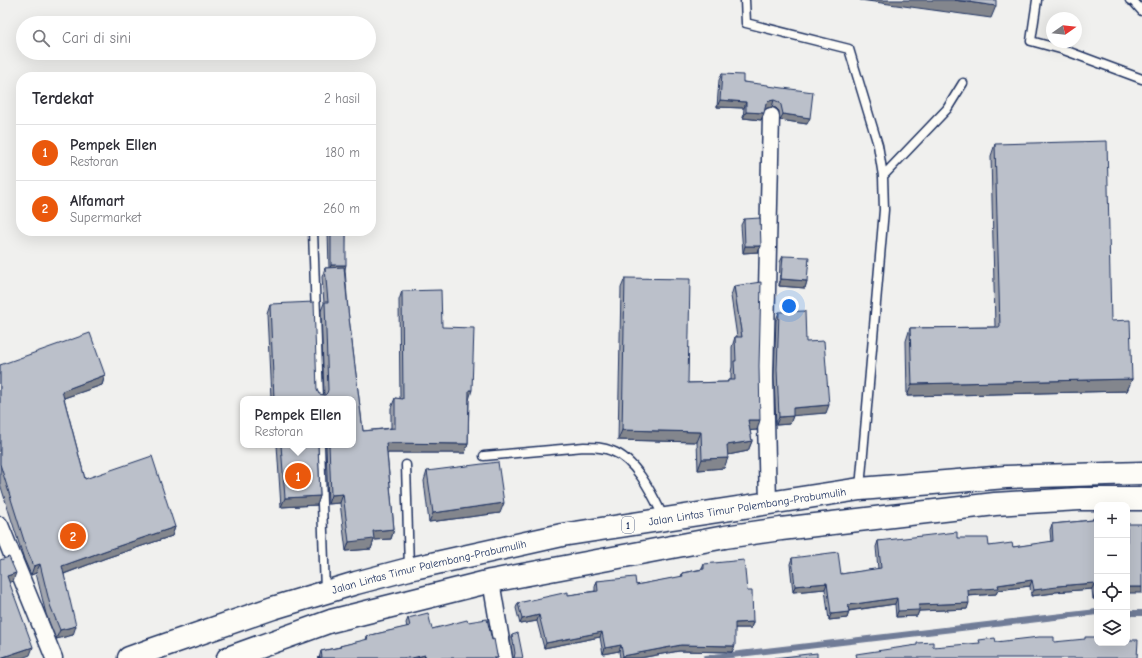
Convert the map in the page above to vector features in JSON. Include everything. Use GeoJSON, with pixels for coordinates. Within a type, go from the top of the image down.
{"type":"FeatureCollection","features":[{"type":"Feature","properties":{"kind":"highway","name":"Jalan Lintas Timur Palembang-Prabumulih"},"geometry":{"type":"LineString","coordinates":[[129,658],[158,647],[356,583],[409,569],[562,535],[860,489],[1006,477],[1142,473]]}},
{"type":"Feature","properties":{"kind":"highway"},"geometry":{"type":"LineString","coordinates":[[228,658],[331,621],[491,580],[726,537],[781,529],[995,504],[1080,499],[1142,499]]}},
{"type":"Feature","properties":{"kind":"highway"},"geometry":{"type":"LineString","coordinates":[[624,525],[628,555]]}},
{"type":"Feature","properties":{"kind":"highway"},"geometry":{"type":"LineString","coordinates":[[356,583],[364,613]]}},
{"type":"Feature","properties":{"kind":"street"},"geometry":{"type":"LineString","coordinates":[[768,503],[765,377],[771,116]]}},
{"type":"Feature","properties":{"kind":"street"},"geometry":{"type":"LineString","coordinates":[[0,525],[54,658]]}},
{"type":"Feature","properties":{"kind":"street"},"geometry":{"type":"LineString","coordinates":[[491,580],[504,658]]}},
{"type":"Feature","properties":{"kind":"lane"},"geometry":{"type":"LineString","coordinates":[[745,0],[746,23],[849,49],[878,145],[884,176],[884,210],[860,489]]}},
{"type":"Feature","properties":{"kind":"lane"},"geometry":{"type":"LineString","coordinates":[[1037,0],[1031,41],[1064,50],[1142,79]]}},
{"type":"Feature","properties":{"kind":"lane"},"geometry":{"type":"LineString","coordinates":[[1130,0],[1134,2],[1142,11]]}},
{"type":"Feature","properties":{"kind":"lane"},"geometry":{"type":"LineString","coordinates":[[884,176],[947,109],[963,84]]}},
{"type":"Feature","properties":{"kind":"lane"},"geometry":{"type":"LineString","coordinates":[[313,236],[319,396]]}},
{"type":"Feature","properties":{"kind":"lane"},"geometry":{"type":"LineString","coordinates":[[484,456],[584,447],[601,448],[612,451],[624,457],[636,469],[656,501],[664,519]]}},
{"type":"Feature","properties":{"kind":"lane"},"geometry":{"type":"LineString","coordinates":[[320,448],[325,592]]}},
{"type":"Feature","properties":{"kind":"lane"},"geometry":{"type":"LineString","coordinates":[[406,465],[409,569]]}},
{"type":"Feature","properties":{"kind":"building"},"geometry":{"type":"Polygon","coordinates":[[[954,0],[996,0],[996,6],[954,0]]]}},
{"type":"Feature","properties":{"kind":"building"},"geometry":{"type":"Polygon","coordinates":[[[722,74],[743,75],[743,82],[813,92],[810,118],[783,114],[781,105],[779,102],[774,100],[769,101],[766,104],[764,113],[746,112],[746,102],[720,100],[722,74]]]}},
{"type":"Feature","properties":{"kind":"building"},"geometry":{"type":"Polygon","coordinates":[[[1107,141],[1111,321],[1130,320],[1132,379],[912,384],[910,328],[1000,327],[995,144],[1107,141]]]}},
{"type":"Feature","properties":{"kind":"building"},"geometry":{"type":"Polygon","coordinates":[[[760,218],[761,246],[745,246],[744,219],[760,218]]]}},
{"type":"Feature","properties":{"kind":"building"},"geometry":{"type":"Polygon","coordinates":[[[331,236],[346,236],[346,265],[331,265],[331,236]]]}},
{"type":"Feature","properties":{"kind":"building"},"geometry":{"type":"Polygon","coordinates":[[[783,256],[809,257],[807,281],[781,279],[783,256]]]}},
{"type":"Feature","properties":{"kind":"building"},"geometry":{"type":"Polygon","coordinates":[[[344,267],[363,431],[395,428],[395,398],[403,399],[402,291],[441,290],[442,327],[474,328],[472,390],[469,390],[468,444],[386,443],[394,529],[373,531],[374,539],[349,542],[343,494],[331,495],[329,448],[356,448],[356,396],[274,396],[270,304],[314,302],[317,390],[319,394],[325,395],[327,393],[325,302],[328,302],[325,268],[344,267]]]}},
{"type":"Feature","properties":{"kind":"building"},"geometry":{"type":"Polygon","coordinates":[[[625,278],[690,279],[688,383],[728,382],[728,380],[735,380],[735,337],[742,337],[734,286],[761,282],[759,366],[760,420],[748,420],[752,441],[727,445],[728,458],[702,459],[701,432],[622,430],[625,278]]]}},
{"type":"Feature","properties":{"kind":"building"},"geometry":{"type":"Polygon","coordinates":[[[805,311],[806,342],[824,341],[829,405],[793,408],[793,416],[779,417],[777,369],[779,312],[805,311]]]}},
{"type":"Feature","properties":{"kind":"building"},"geometry":{"type":"Polygon","coordinates":[[[90,333],[105,375],[62,391],[85,479],[152,456],[175,527],[62,566],[76,626],[60,630],[50,605],[40,564],[34,566],[27,550],[0,464],[0,365],[90,333]]]}},
{"type":"Feature","properties":{"kind":"building"},"geometry":{"type":"Polygon","coordinates":[[[281,448],[318,448],[320,496],[285,498],[281,448]]]}},
{"type":"Feature","properties":{"kind":"building"},"geometry":{"type":"Polygon","coordinates":[[[498,462],[504,503],[433,513],[427,471],[498,462]]]}},
{"type":"Feature","properties":{"kind":"building"},"geometry":{"type":"Polygon","coordinates":[[[1094,518],[1094,583],[1057,586],[1034,590],[1032,580],[998,585],[999,588],[968,590],[969,603],[919,605],[919,610],[898,611],[897,598],[848,605],[849,612],[831,614],[827,583],[795,586],[792,558],[838,552],[841,574],[881,568],[878,541],[957,532],[957,538],[988,538],[989,546],[1012,543],[1013,547],[1053,541],[1052,524],[1093,520],[1094,518]]]}},
{"type":"Feature","properties":{"kind":"building"},"geometry":{"type":"Polygon","coordinates":[[[1130,524],[1142,524],[1142,587],[1130,587],[1130,524]]]}},
{"type":"Feature","properties":{"kind":"building"},"geometry":{"type":"Polygon","coordinates":[[[9,557],[16,573],[7,576],[33,647],[0,658],[0,560],[9,557]]]}},
{"type":"Feature","properties":{"kind":"building"},"geometry":{"type":"Polygon","coordinates":[[[744,560],[747,591],[752,591],[753,622],[735,623],[735,646],[681,645],[623,656],[621,645],[605,648],[602,632],[546,643],[539,615],[522,619],[518,603],[568,592],[568,595],[598,591],[597,581],[635,577],[636,585],[683,576],[682,573],[704,569],[704,564],[744,560]]]}},
{"type":"Feature","properties":{"kind":"building"},"geometry":{"type":"Polygon","coordinates":[[[428,613],[432,629],[467,620],[468,622],[487,619],[492,640],[494,639],[498,658],[426,658],[425,655],[412,658],[317,658],[322,657],[321,651],[368,639],[367,636],[410,626],[408,618],[428,613]]]}},
{"type":"Feature","properties":{"kind":"building"},"geometry":{"type":"Polygon","coordinates":[[[518,633],[523,658],[514,658],[515,653],[512,635],[518,633]]]}},
{"type":"Feature","properties":{"kind":"building"},"geometry":{"type":"Polygon","coordinates":[[[1039,637],[1054,637],[1054,642],[1094,637],[1094,646],[1130,646],[1130,640],[1138,640],[1137,658],[857,658],[856,654],[917,645],[917,643],[933,642],[933,647],[980,643],[979,640],[995,638],[996,642],[1039,637]]]}},
{"type":"Feature","properties":{"kind":"building"},"geometry":{"type":"Polygon","coordinates":[[[817,653],[817,658],[774,658],[817,653]]]}},
{"type":"Feature","properties":{"kind":"waterway"},"geometry":{"type":"LineString","coordinates":[[706,658],[1094,612]]}},
{"type":"Feature","properties":{"kind":"waterway"},"geometry":{"type":"LineString","coordinates":[[1130,613],[1142,613]]}},
{"type":"Feature","properties":{"kind":"place","name":"Pempek Ellen"},"geometry":{"type":"Point","coordinates":[298,476]}},
{"type":"Feature","properties":{"kind":"place","name":"Alfamart"},"geometry":{"type":"Point","coordinates":[73,536]}}]}
